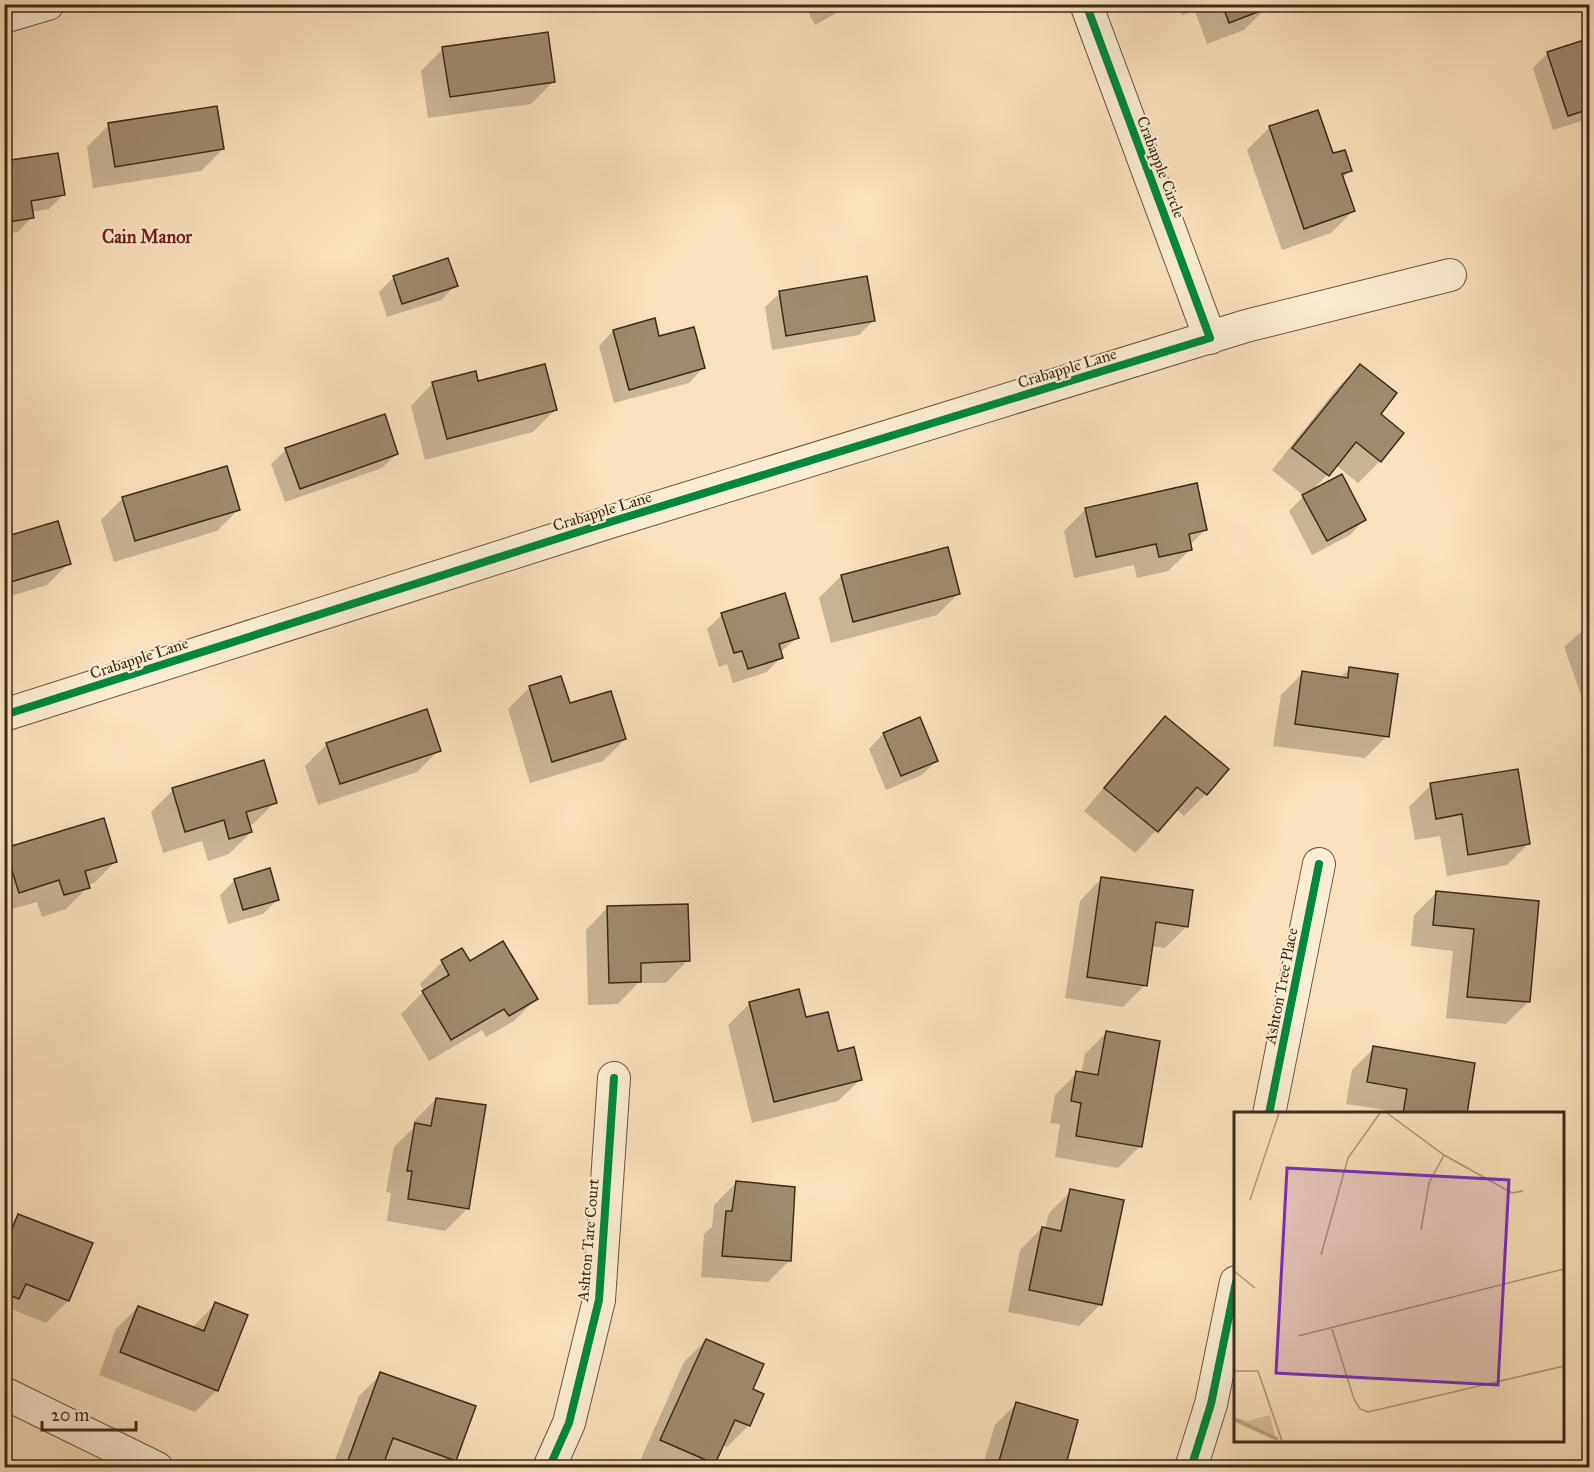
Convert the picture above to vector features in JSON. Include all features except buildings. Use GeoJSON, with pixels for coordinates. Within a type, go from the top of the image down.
{"type":"FeatureCollection","features":[{"type":"Feature","properties":{"kind":"street"},"geometry":{"type":"LineString","coordinates":[[4,17],[48,4]]}},
{"type":"Feature","properties":{"kind":"street","name":"Crabapple Circle"},"geometry":{"type":"LineString","coordinates":[[1086,4],[1210,338]]}},
{"type":"Feature","properties":{"kind":"street","name":"Crabapple Lane"},"geometry":{"type":"LineString","coordinates":[[4,715],[597,526],[1246,326],[1450,275]]}},
{"type":"Feature","properties":{"kind":"street","name":"Ashton Tree Place"},"geometry":{"type":"LineString","coordinates":[[1269,1112],[1319,864]]}},
{"type":"Feature","properties":{"kind":"street","name":"Ashton Tare Court"},"geometry":{"type":"LineString","coordinates":[[549,1467],[569,1423],[599,1300],[614,1078]]}},
{"type":"Feature","properties":{"kind":"street"},"geometry":{"type":"LineString","coordinates":[[1191,1467],[1211,1404],[1234,1292]]}},
{"type":"Feature","properties":{"kind":"street"},"geometry":{"type":"LineString","coordinates":[[4,1393],[157,1467]]}},
{"type":"Feature","properties":{"kind":"cycle path"},"geometry":{"type":"LineString","coordinates":[[4,715],[597,526],[1210,338],[1086,4]]}},
{"type":"Feature","properties":{"kind":"cycle path"},"geometry":{"type":"LineString","coordinates":[[1269,1112],[1319,864]]}},
{"type":"Feature","properties":{"kind":"cycle path"},"geometry":{"type":"LineString","coordinates":[[549,1468],[569,1423],[599,1300],[614,1078]]}},
{"type":"Feature","properties":{"kind":"cycle path"},"geometry":{"type":"LineString","coordinates":[[1191,1468],[1211,1404],[1234,1292]]}},
{"type":"Feature","properties":{"kind":"district","name":"Cain Manor"},"geometry":{"type":"Point","coordinates":[147,237]}}]}
